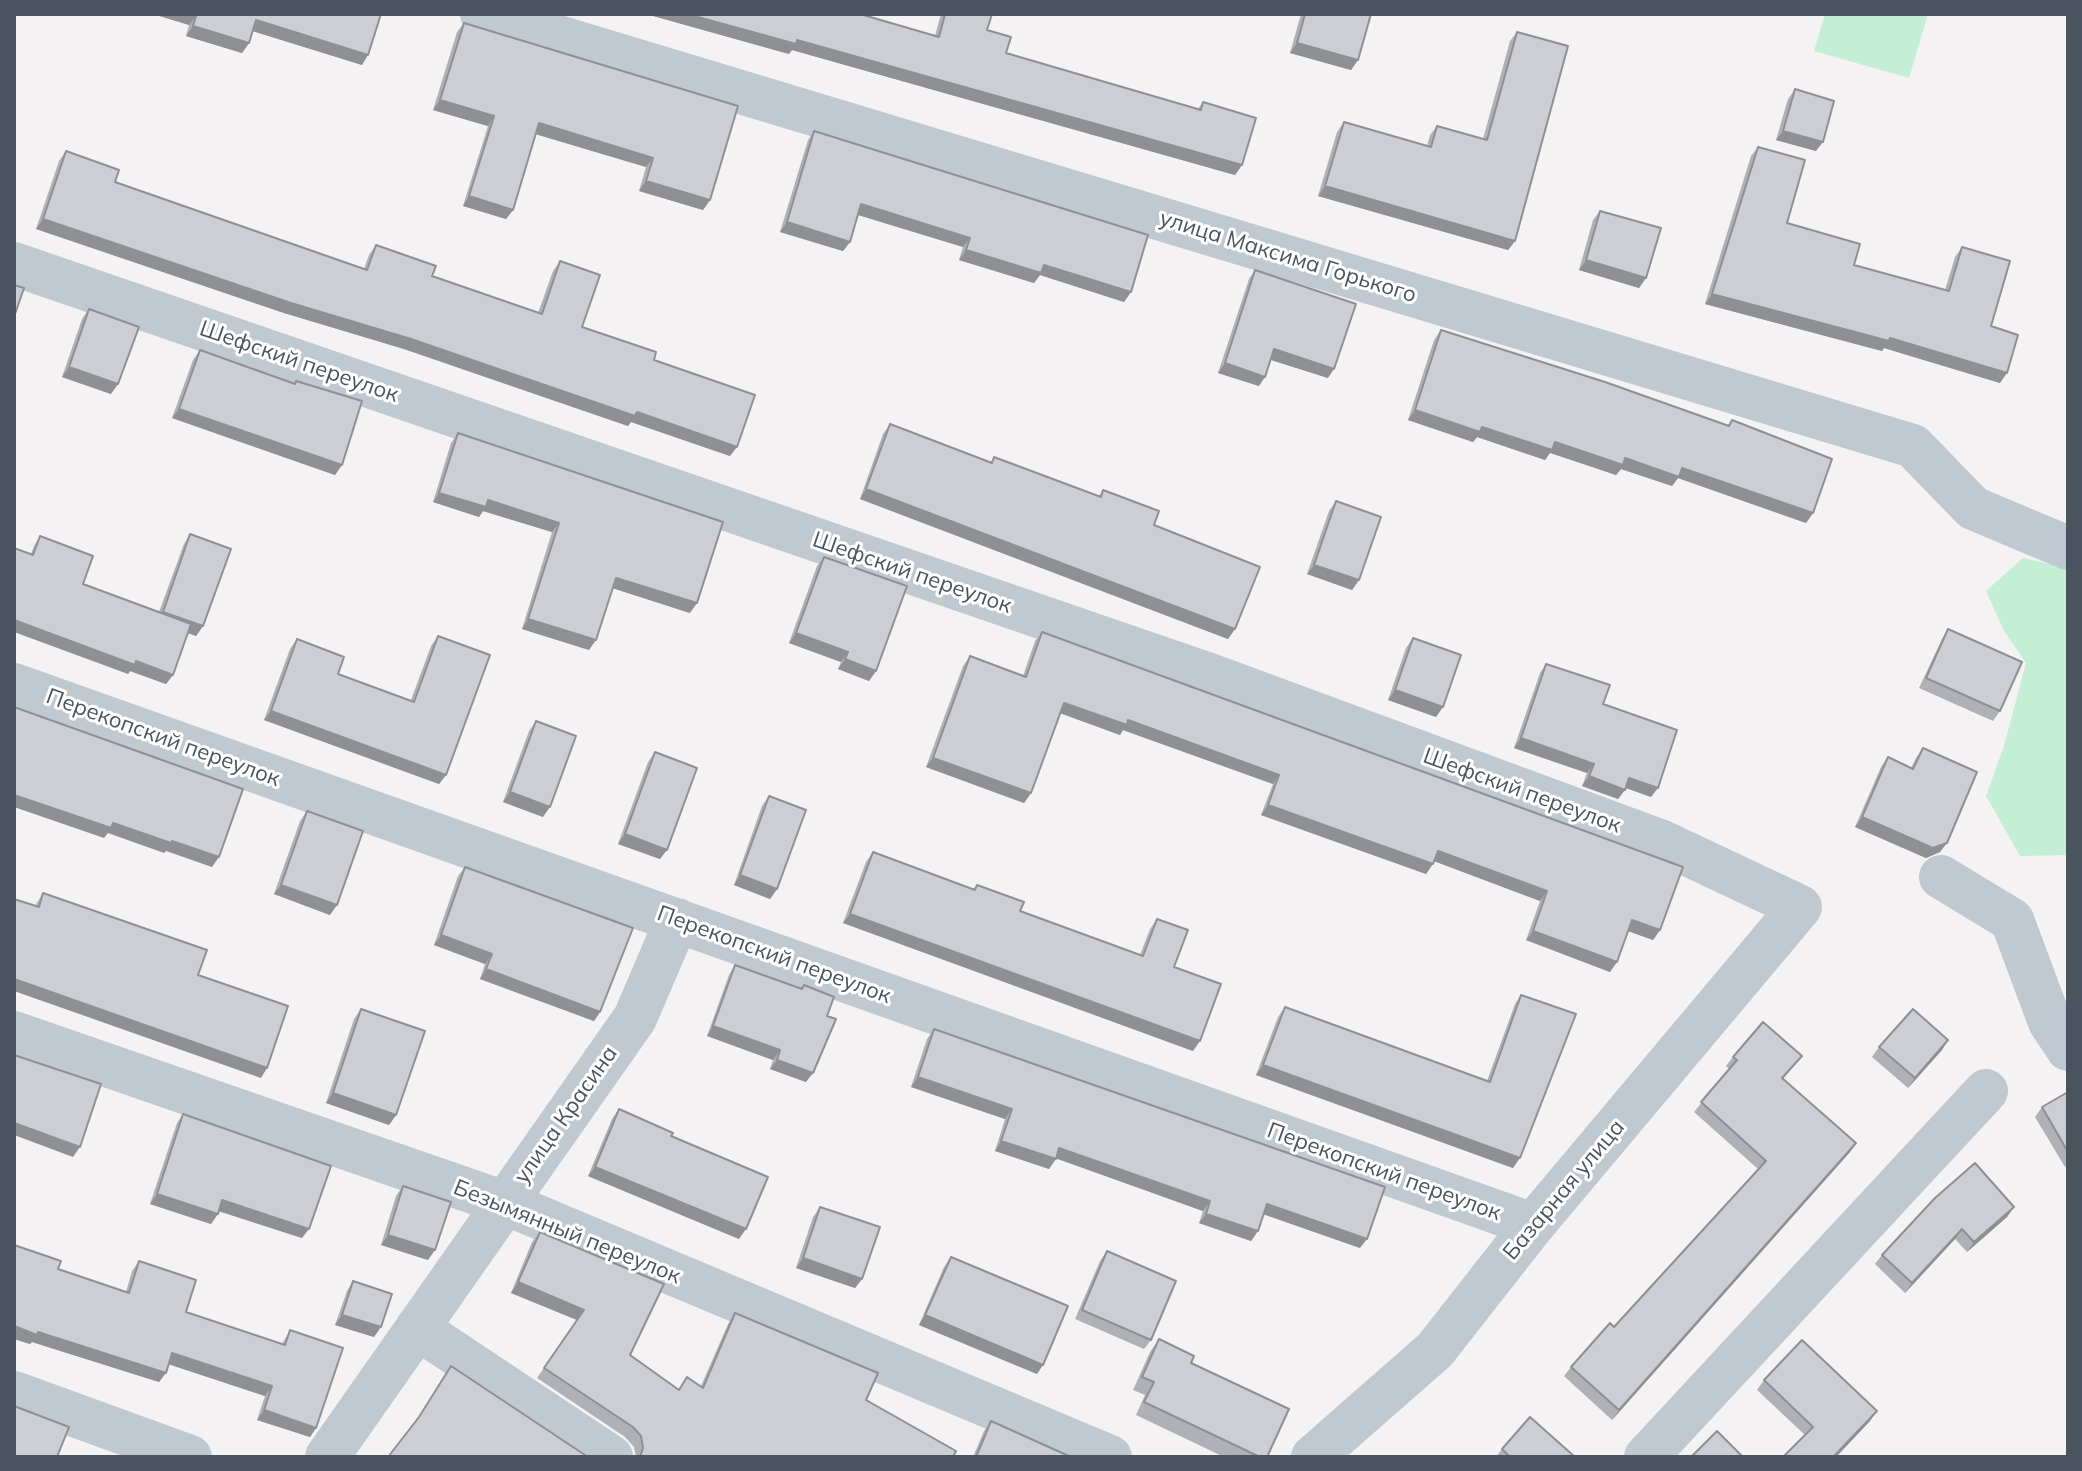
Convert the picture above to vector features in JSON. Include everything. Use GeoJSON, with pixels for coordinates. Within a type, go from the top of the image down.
{"type":"FeatureCollection","features":[{"type":"Feature","properties":{"kind":"street","name":"улица Максима Горького"},"geometry":{"type":"LineString","coordinates":[[482,14],[1913,446],[1973,508],[2068,548]]}},
{"type":"Feature","properties":{"kind":"street","name":"Шефский переулок"},"geometry":{"type":"LineString","coordinates":[[14,264],[1204,673],[1662,842],[1800,907]]}},
{"type":"Feature","properties":{"kind":"street","name":"Перекопский переулок"},"geometry":{"type":"LineString","coordinates":[[14,685],[1533,1225]]}},
{"type":"Feature","properties":{"kind":"street"},"geometry":{"type":"LineString","coordinates":[[1941,877],[2012,920],[2058,1026]]}},
{"type":"Feature","properties":{"kind":"street","name":"Базарная улица"},"geometry":{"type":"LineString","coordinates":[[1313,1457],[1435,1350],[1533,1225],[1800,907]]}},
{"type":"Feature","properties":{"kind":"street","name":"улица Красина"},"geometry":{"type":"LineString","coordinates":[[327,1457],[635,1018],[677,920]]}},
{"type":"Feature","properties":{"kind":"street","name":"Безымянный переулок"},"geometry":{"type":"LineString","coordinates":[[14,1033],[505,1203],[1110,1457]]}},
{"type":"Feature","properties":{"kind":"street"},"geometry":{"type":"LineString","coordinates":[[1646,1457],[1986,1091]]}},
{"type":"Feature","properties":{"kind":"street"},"geometry":{"type":"LineString","coordinates":[[417,1328],[611,1457]]}},
{"type":"Feature","properties":{"kind":"street"},"geometry":{"type":"LineString","coordinates":[[14,1393],[190,1457]]}},
{"type":"Feature","properties":{"kind":"green space"},"geometry":{"type":"Polygon","coordinates":[[[1825,14],[1928,14],[1909,78],[1814,51],[1825,14]]]}},
{"type":"Feature","properties":{"kind":"green space"},"geometry":{"type":"Polygon","coordinates":[[[2023,558],[2068,568],[2068,855],[2020,856],[1986,796],[2004,746],[2026,663],[2004,631],[1986,591],[2023,558]]]}},
{"type":"Feature","properties":{"kind":"building"},"geometry":{"type":"Polygon","coordinates":[[[191,14],[381,14],[368,55],[256,20],[249,43],[193,26],[196,16],[191,14]]]}},
{"type":"Feature","properties":{"kind":"building"},"geometry":{"type":"Polygon","coordinates":[[[687,14],[860,14],[939,37],[945,14],[992,14],[987,30],[1011,37],[1006,53],[1201,110],[1203,102],[1256,118],[1242,165],[797,40],[796,44],[687,14]]]}},
{"type":"Feature","properties":{"kind":"building"},"geometry":{"type":"Polygon","coordinates":[[[1305,14],[1371,14],[1358,60],[1297,43],[1305,14]]]}},
{"type":"Feature","properties":{"kind":"building"},"geometry":{"type":"Polygon","coordinates":[[[464,23],[738,106],[710,200],[646,181],[653,158],[539,123],[513,210],[469,196],[494,116],[440,100],[464,23]]]}},
{"type":"Feature","properties":{"kind":"building"},"geometry":{"type":"Polygon","coordinates":[[[1517,32],[1568,46],[1515,241],[1325,186],[1344,122],[1431,147],[1437,126],[1487,140],[1517,32]]]}},
{"type":"Feature","properties":{"kind":"building"},"geometry":{"type":"Polygon","coordinates":[[[1795,89],[1834,101],[1823,142],[1783,131],[1795,89]]]}},
{"type":"Feature","properties":{"kind":"building"},"geometry":{"type":"Polygon","coordinates":[[[814,131],[1148,235],[1131,292],[1044,265],[1041,273],[966,250],[970,238],[861,204],[850,242],[787,222],[814,131]]]}},
{"type":"Feature","properties":{"kind":"building"},"geometry":{"type":"Polygon","coordinates":[[[1758,147],[1805,160],[1787,223],[1860,244],[1854,265],[1949,291],[1962,247],[2010,261],[1991,326],[2018,335],[2007,373],[1890,338],[1889,341],[1712,294],[1758,147]]]}},
{"type":"Feature","properties":{"kind":"building"},"geometry":{"type":"Polygon","coordinates":[[[66,151],[119,170],[115,182],[367,270],[376,245],[436,266],[432,276],[542,314],[560,261],[600,275],[582,327],[656,352],[654,360],[755,395],[737,447],[43,219],[66,151]]]}},
{"type":"Feature","properties":{"kind":"building"},"geometry":{"type":"Polygon","coordinates":[[[1600,211],[1661,228],[1646,278],[1586,260],[1600,211]]]}},
{"type":"Feature","properties":{"kind":"building"},"geometry":{"type":"Polygon","coordinates":[[[1255,270],[1356,304],[1334,369],[1274,349],[1265,377],[1225,363],[1255,270]]]}},
{"type":"Feature","properties":{"kind":"building"},"geometry":{"type":"Polygon","coordinates":[[[14,285],[24,288],[14,317],[14,285]]]}},
{"type":"Feature","properties":{"kind":"building"},"geometry":{"type":"Polygon","coordinates":[[[89,309],[139,327],[118,384],[69,367],[89,309]]]}},
{"type":"Feature","properties":{"kind":"building"},"geometry":{"type":"Polygon","coordinates":[[[1441,330],[1605,382],[1729,426],[1732,420],[1832,459],[1813,513],[1682,468],[1679,477],[1625,458],[1623,465],[1555,442],[1552,450],[1482,427],[1480,432],[1415,410],[1441,330]]]}},
{"type":"Feature","properties":{"kind":"building"},"geometry":{"type":"Polygon","coordinates":[[[200,350],[295,384],[296,381],[362,401],[342,465],[179,409],[200,350]]]}},
{"type":"Feature","properties":{"kind":"building"},"geometry":{"type":"Polygon","coordinates":[[[890,424],[992,463],[994,457],[1101,497],[1103,490],[1159,511],[1154,525],[1260,567],[1235,629],[866,489],[890,424]]]}},
{"type":"Feature","properties":{"kind":"building"},"geometry":{"type":"Polygon","coordinates":[[[458,433],[723,522],[697,603],[616,578],[596,640],[528,619],[559,523],[488,500],[486,507],[439,493],[458,433]]]}},
{"type":"Feature","properties":{"kind":"building"},"geometry":{"type":"Polygon","coordinates":[[[1336,501],[1381,517],[1359,580],[1314,565],[1336,501]]]}},
{"type":"Feature","properties":{"kind":"building"},"geometry":{"type":"Polygon","coordinates":[[[190,534],[231,549],[203,626],[163,612],[190,534]]]}},
{"type":"Feature","properties":{"kind":"building"},"geometry":{"type":"Polygon","coordinates":[[[40,536],[93,556],[83,584],[191,624],[173,675],[136,661],[135,665],[14,620],[14,548],[33,555],[40,536]]]}},
{"type":"Feature","properties":{"kind":"building"},"geometry":{"type":"Polygon","coordinates":[[[824,557],[907,586],[876,671],[845,659],[848,652],[796,633],[824,557]]]}},
{"type":"Feature","properties":{"kind":"building"},"geometry":{"type":"Polygon","coordinates":[[[1948,629],[2022,662],[2000,711],[1926,678],[1948,629]]]}},
{"type":"Feature","properties":{"kind":"building"},"geometry":{"type":"Polygon","coordinates":[[[1042,632],[1683,867],[1660,930],[1632,920],[1617,962],[1533,931],[1547,891],[1438,851],[1433,864],[1268,805],[1279,775],[1128,720],[1127,725],[1064,703],[1031,793],[933,758],[970,656],[1026,677],[1042,632]]]}},
{"type":"Feature","properties":{"kind":"building"},"geometry":{"type":"Polygon","coordinates":[[[438,636],[490,655],[446,775],[271,711],[297,639],[344,657],[338,674],[414,702],[438,636]]]}},
{"type":"Feature","properties":{"kind":"building"},"geometry":{"type":"Polygon","coordinates":[[[1413,638],[1461,655],[1443,707],[1395,690],[1413,638]]]}},
{"type":"Feature","properties":{"kind":"building"},"geometry":{"type":"Polygon","coordinates":[[[1546,664],[1610,685],[1603,704],[1677,730],[1658,788],[1629,778],[1625,790],[1589,776],[1594,764],[1521,738],[1546,664]]]}},
{"type":"Feature","properties":{"kind":"building"},"geometry":{"type":"Polygon","coordinates":[[[14,707],[243,789],[219,857],[113,823],[111,828],[14,795],[14,707]]]}},
{"type":"Feature","properties":{"kind":"building"},"geometry":{"type":"Polygon","coordinates":[[[536,721],[576,736],[550,807],[510,792],[536,721]]]}},
{"type":"Feature","properties":{"kind":"building"},"geometry":{"type":"Polygon","coordinates":[[[1923,748],[1977,772],[1947,843],[1933,848],[1862,817],[1888,757],[1913,769],[1923,748]]]}},
{"type":"Feature","properties":{"kind":"building"},"geometry":{"type":"Polygon","coordinates":[[[655,752],[697,768],[667,850],[625,834],[655,752]]]}},
{"type":"Feature","properties":{"kind":"building"},"geometry":{"type":"Polygon","coordinates":[[[769,796],[806,810],[777,889],[740,875],[769,796]]]}},
{"type":"Feature","properties":{"kind":"building"},"geometry":{"type":"Polygon","coordinates":[[[307,811],[363,831],[337,905],[281,885],[307,811]]]}},
{"type":"Feature","properties":{"kind":"building"},"geometry":{"type":"Polygon","coordinates":[[[873,852],[975,890],[977,885],[1024,902],[1020,911],[1143,956],[1157,919],[1188,930],[1174,967],[1221,984],[1200,1041],[850,914],[873,852]]]}},
{"type":"Feature","properties":{"kind":"building"},"geometry":{"type":"Polygon","coordinates":[[[465,867],[633,928],[600,1012],[486,969],[492,954],[441,935],[465,867]]]}},
{"type":"Feature","properties":{"kind":"building"},"geometry":{"type":"Polygon","coordinates":[[[43,893],[207,950],[198,975],[288,1006],[267,1068],[14,979],[14,899],[39,907],[43,893]]]}},
{"type":"Feature","properties":{"kind":"building"},"geometry":{"type":"Polygon","coordinates":[[[735,965],[834,997],[827,1016],[836,1019],[813,1073],[777,1060],[780,1050],[713,1026],[735,965]]]}},
{"type":"Feature","properties":{"kind":"building"},"geometry":{"type":"Polygon","coordinates":[[[1521,995],[1576,1014],[1520,1158],[1263,1065],[1285,1007],[1490,1082],[1521,995]]]}},
{"type":"Feature","properties":{"kind":"building"},"geometry":{"type":"Polygon","coordinates":[[[361,1009],[425,1031],[396,1115],[333,1093],[361,1009]]]}},
{"type":"Feature","properties":{"kind":"building"},"geometry":{"type":"Polygon","coordinates":[[[1913,1009],[1948,1040],[1915,1078],[1879,1047],[1913,1009]]]}},
{"type":"Feature","properties":{"kind":"building"},"geometry":{"type":"Polygon","coordinates":[[[1763,1022],[1802,1056],[1782,1078],[1856,1143],[1619,1410],[1571,1367],[1610,1323],[1614,1327],[1766,1161],[1701,1102],[1737,1060],[1733,1057],[1763,1022]]]}},
{"type":"Feature","properties":{"kind":"building"},"geometry":{"type":"Polygon","coordinates":[[[934,1029],[1385,1187],[1367,1239],[1267,1204],[1258,1231],[1206,1214],[1210,1201],[1059,1148],[1056,1159],[1001,1141],[1012,1109],[918,1077],[934,1029]]]}},
{"type":"Feature","properties":{"kind":"building"},"geometry":{"type":"Polygon","coordinates":[[[14,1055],[101,1084],[80,1147],[14,1123],[14,1055]]]}},
{"type":"Feature","properties":{"kind":"building"},"geometry":{"type":"Polygon","coordinates":[[[2068,1092],[2068,1152],[2042,1107],[2068,1092]]]}},
{"type":"Feature","properties":{"kind":"building"},"geometry":{"type":"Polygon","coordinates":[[[619,1109],[673,1133],[671,1136],[768,1177],[746,1229],[595,1167],[619,1109]]]}},
{"type":"Feature","properties":{"kind":"building"},"geometry":{"type":"Polygon","coordinates":[[[183,1114],[331,1166],[309,1229],[222,1200],[218,1214],[157,1194],[183,1114]]]}},
{"type":"Feature","properties":{"kind":"building"},"geometry":{"type":"Polygon","coordinates":[[[1975,1163],[2014,1207],[1974,1242],[1962,1229],[1912,1283],[1882,1255],[1935,1198],[1975,1163]]]}},
{"type":"Feature","properties":{"kind":"building"},"geometry":{"type":"Polygon","coordinates":[[[403,1186],[451,1202],[435,1250],[388,1235],[403,1186]]]}},
{"type":"Feature","properties":{"kind":"building"},"geometry":{"type":"Polygon","coordinates":[[[820,1207],[880,1227],[862,1279],[803,1258],[820,1207]]]}},
{"type":"Feature","properties":{"kind":"building"},"geometry":{"type":"Polygon","coordinates":[[[540,1232],[664,1284],[630,1355],[679,1390],[687,1377],[703,1388],[735,1313],[878,1373],[866,1400],[956,1451],[953,1457],[640,1457],[643,1448],[641,1436],[633,1427],[544,1368],[584,1310],[518,1282],[540,1232]]]}},
{"type":"Feature","properties":{"kind":"building"},"geometry":{"type":"Polygon","coordinates":[[[14,1245],[61,1261],[58,1269],[129,1293],[139,1261],[196,1280],[186,1312],[285,1345],[290,1330],[343,1348],[316,1428],[264,1410],[272,1386],[172,1353],[166,1373],[14,1326],[14,1245]]]}},
{"type":"Feature","properties":{"kind":"building"},"geometry":{"type":"Polygon","coordinates":[[[1107,1251],[1176,1281],[1151,1340],[1082,1310],[1107,1251]]]}},
{"type":"Feature","properties":{"kind":"building"},"geometry":{"type":"Polygon","coordinates":[[[951,1257],[1068,1306],[1043,1365],[925,1315],[951,1257]]]}},
{"type":"Feature","properties":{"kind":"building"},"geometry":{"type":"Polygon","coordinates":[[[353,1281],[392,1294],[381,1327],[342,1315],[353,1281]]]}},
{"type":"Feature","properties":{"kind":"building"},"geometry":{"type":"Polygon","coordinates":[[[1159,1339],[1194,1356],[1191,1363],[1289,1409],[1267,1457],[1260,1457],[1144,1402],[1154,1382],[1142,1377],[1159,1339]]]}},
{"type":"Feature","properties":{"kind":"building"},"geometry":{"type":"Polygon","coordinates":[[[1802,1340],[1877,1411],[1836,1457],[1783,1457],[1813,1427],[1764,1380],[1802,1340]]]}},
{"type":"Feature","properties":{"kind":"building"},"geometry":{"type":"Polygon","coordinates":[[[451,1366],[588,1457],[388,1457],[419,1417],[451,1366]]]}},
{"type":"Feature","properties":{"kind":"building"},"geometry":{"type":"Polygon","coordinates":[[[14,1406],[69,1427],[57,1457],[14,1457],[14,1406]]]}},
{"type":"Feature","properties":{"kind":"building"},"geometry":{"type":"Polygon","coordinates":[[[1530,1417],[1575,1457],[1510,1457],[1502,1449],[1530,1417]]]}},
{"type":"Feature","properties":{"kind":"building"},"geometry":{"type":"Polygon","coordinates":[[[991,1421],[1071,1457],[976,1457],[991,1421]]]}},
{"type":"Feature","properties":{"kind":"building"},"geometry":{"type":"Polygon","coordinates":[[[1717,1431],[1743,1457],[1691,1457],[1717,1431]]]}}]}
